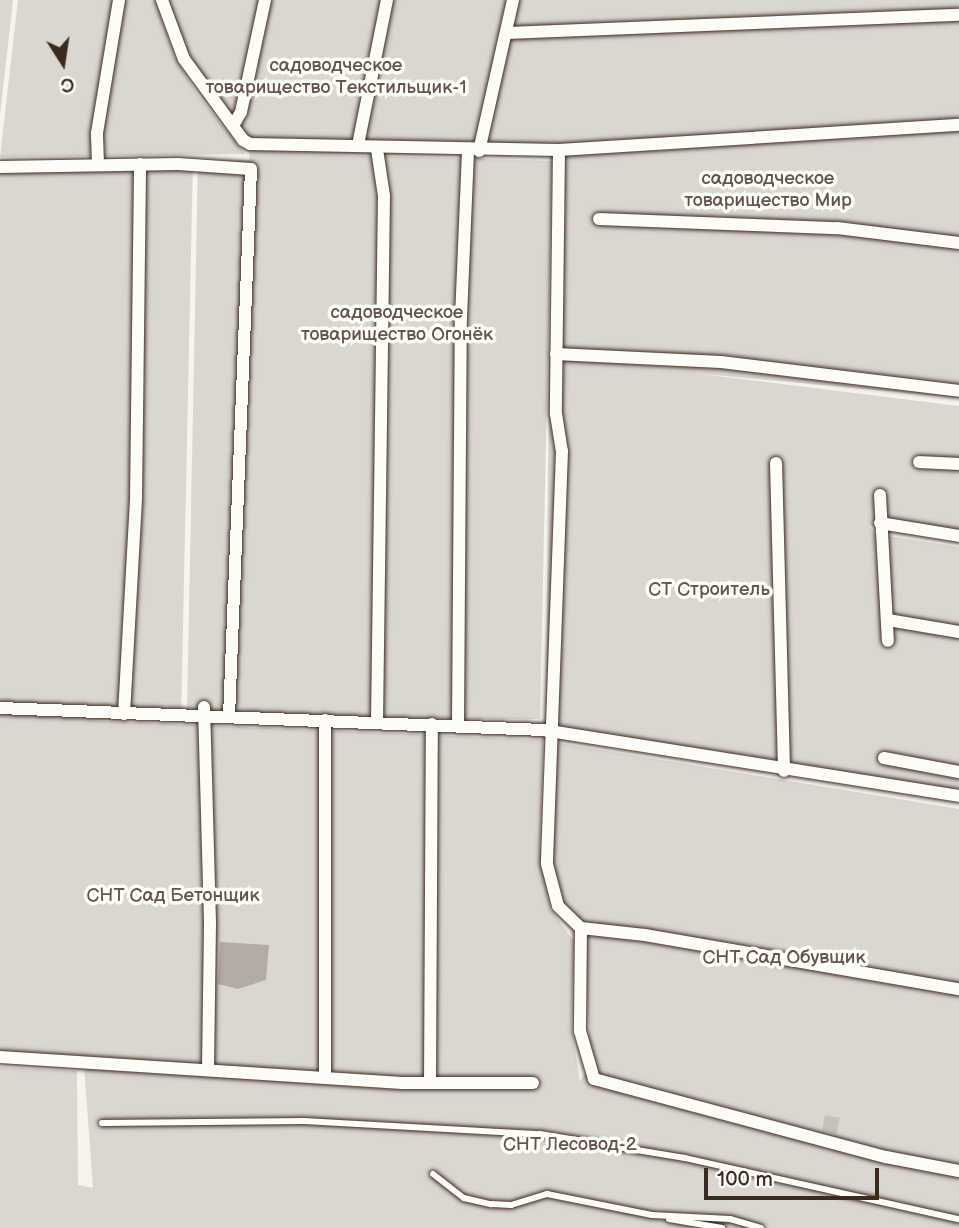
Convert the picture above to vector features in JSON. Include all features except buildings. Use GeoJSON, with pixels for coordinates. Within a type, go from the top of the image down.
{"type":"FeatureCollection","features":[{"type":"Feature","properties":{"kind":"street"},"geometry":{"type":"LineString","coordinates":[[98,164],[97,133],[119,0]]}},
{"type":"Feature","properties":{"kind":"street"},"geometry":{"type":"LineString","coordinates":[[162,0],[184,59],[217,108],[234,124],[243,140],[250,144],[358,145],[377,149],[558,150],[959,125]]}},
{"type":"Feature","properties":{"kind":"street"},"geometry":{"type":"LineString","coordinates":[[234,124],[265,0]]}},
{"type":"Feature","properties":{"kind":"street"},"geometry":{"type":"LineString","coordinates":[[358,145],[387,0]]}},
{"type":"Feature","properties":{"kind":"street"},"geometry":{"type":"LineString","coordinates":[[458,724],[461,318],[474,150],[507,33],[513,0]]}},
{"type":"Feature","properties":{"kind":"street"},"geometry":{"type":"LineString","coordinates":[[507,33],[959,15]]}},
{"type":"Feature","properties":{"kind":"street"},"geometry":{"type":"LineString","coordinates":[[377,149],[384,196],[377,722]]}},
{"type":"Feature","properties":{"kind":"street"},"geometry":{"type":"LineString","coordinates":[[558,150],[556,354],[562,451],[547,864],[558,906],[581,928],[959,989]]}},
{"type":"Feature","properties":{"kind":"street"},"geometry":{"type":"LineString","coordinates":[[124,714],[136,498],[140,164]]}},
{"type":"Feature","properties":{"kind":"street"},"geometry":{"type":"LineString","coordinates":[[0,167],[140,164],[251,169],[229,717]]}},
{"type":"Feature","properties":{"kind":"street"},"geometry":{"type":"LineString","coordinates":[[599,219],[836,228],[959,243]]}},
{"type":"Feature","properties":{"kind":"street"},"geometry":{"type":"LineString","coordinates":[[556,354],[721,362],[959,391]]}},
{"type":"Feature","properties":{"kind":"street"},"geometry":{"type":"LineString","coordinates":[[919,462],[959,464]]}},
{"type":"Feature","properties":{"kind":"street"},"geometry":{"type":"LineString","coordinates":[[776,463],[784,771]]}},
{"type":"Feature","properties":{"kind":"street"},"geometry":{"type":"LineString","coordinates":[[880,495],[888,641]]}},
{"type":"Feature","properties":{"kind":"street"},"geometry":{"type":"LineString","coordinates":[[880,523],[959,537]]}},
{"type":"Feature","properties":{"kind":"street"},"geometry":{"type":"LineString","coordinates":[[888,620],[959,632]]}},
{"type":"Feature","properties":{"kind":"street"},"geometry":{"type":"LineString","coordinates":[[0,708],[124,714],[204,712],[229,717],[458,724],[550,732],[784,771],[959,796]]}},
{"type":"Feature","properties":{"kind":"street"},"geometry":{"type":"LineString","coordinates":[[204,712],[210,924],[208,1069]]}},
{"type":"Feature","properties":{"kind":"street"},"geometry":{"type":"LineString","coordinates":[[325,720],[325,1077]]}},
{"type":"Feature","properties":{"kind":"street"},"geometry":{"type":"LineString","coordinates":[[430,1082],[432,724]]}},
{"type":"Feature","properties":{"kind":"street"},"geometry":{"type":"LineString","coordinates":[[884,758],[959,772]]}},
{"type":"Feature","properties":{"kind":"street"},"geometry":{"type":"LineString","coordinates":[[581,928],[580,1031],[594,1079],[886,1157],[959,1171]]}},
{"type":"Feature","properties":{"kind":"street"},"geometry":{"type":"LineString","coordinates":[[0,1056],[325,1077],[533,1083]]}},
{"type":"Feature","properties":{"kind":"lane"},"geometry":{"type":"LineString","coordinates":[[102,1123],[304,1121],[540,1134],[685,1158],[959,1219]]}},
{"type":"Feature","properties":{"kind":"lane"},"geometry":{"type":"LineString","coordinates":[[433,1174],[464,1198],[491,1204],[511,1205],[547,1194],[652,1215],[730,1219],[761,1228]]}},
{"type":"Feature","properties":{"kind":"lane"},"geometry":{"type":"LineString","coordinates":[[577,1204],[722,1228]]}},
{"type":"Feature","properties":{"kind":"green space"},"geometry":{"type":"Polygon","coordinates":[[[0,0],[13,0],[0,115],[0,0]]]}},
{"type":"Feature","properties":{"kind":"green space"},"geometry":{"type":"Polygon","coordinates":[[[18,0],[155,0],[175,57],[197,94],[245,154],[0,157],[18,0]]]}},
{"type":"Feature","properties":{"kind":"green space"},"geometry":{"type":"Polygon","coordinates":[[[162,0],[959,0],[959,398],[693,373],[959,406],[959,529],[869,526],[875,534],[959,547],[959,789],[873,781],[546,728],[549,356],[559,357],[564,157],[478,147],[475,155],[301,154],[552,161],[540,719],[238,718],[187,710],[198,161],[249,160],[250,154],[204,99],[162,0]]]}},
{"type":"Feature","properties":{"kind":"green space"},"geometry":{"type":"Polygon","coordinates":[[[193,158],[181,720],[78,720],[543,740],[540,849],[550,908],[574,942],[571,1026],[580,1081],[591,1065],[583,923],[562,906],[551,871],[553,742],[959,809],[959,1228],[0,1228],[0,1067],[77,1071],[78,1185],[93,1188],[84,1065],[0,1062],[0,162],[193,158]]]}},
{"type":"Feature","properties":{"kind":"shaded area"},"geometry":{"type":"Polygon","coordinates":[[[220,942],[269,945],[266,980],[238,989],[218,984],[220,942]]]}},
{"type":"Feature","properties":{"kind":"park label","name":"садоводческое товарищество Текстильщик-1"},"geometry":{"type":"Point","coordinates":[336,77]}},
{"type":"Feature","properties":{"kind":"park label","name":"садоводческое товарищество Мир"},"geometry":{"type":"Point","coordinates":[768,190]}},
{"type":"Feature","properties":{"kind":"park label","name":"садоводческое товарищество Огонёк"},"geometry":{"type":"Point","coordinates":[397,324]}},
{"type":"Feature","properties":{"kind":"park label","name":"СТ Строитель"},"geometry":{"type":"Point","coordinates":[709,590]}},
{"type":"Feature","properties":{"kind":"park label","name":"СНТ Сад Бетонщик"},"geometry":{"type":"Point","coordinates":[173,896]}},
{"type":"Feature","properties":{"kind":"park label","name":"СНТ Сад Обувщик"},"geometry":{"type":"Point","coordinates":[784,958]}},
{"type":"Feature","properties":{"kind":"park label","name":"СНТ Лесовод-2"},"geometry":{"type":"Point","coordinates":[570,1145]}}]}
